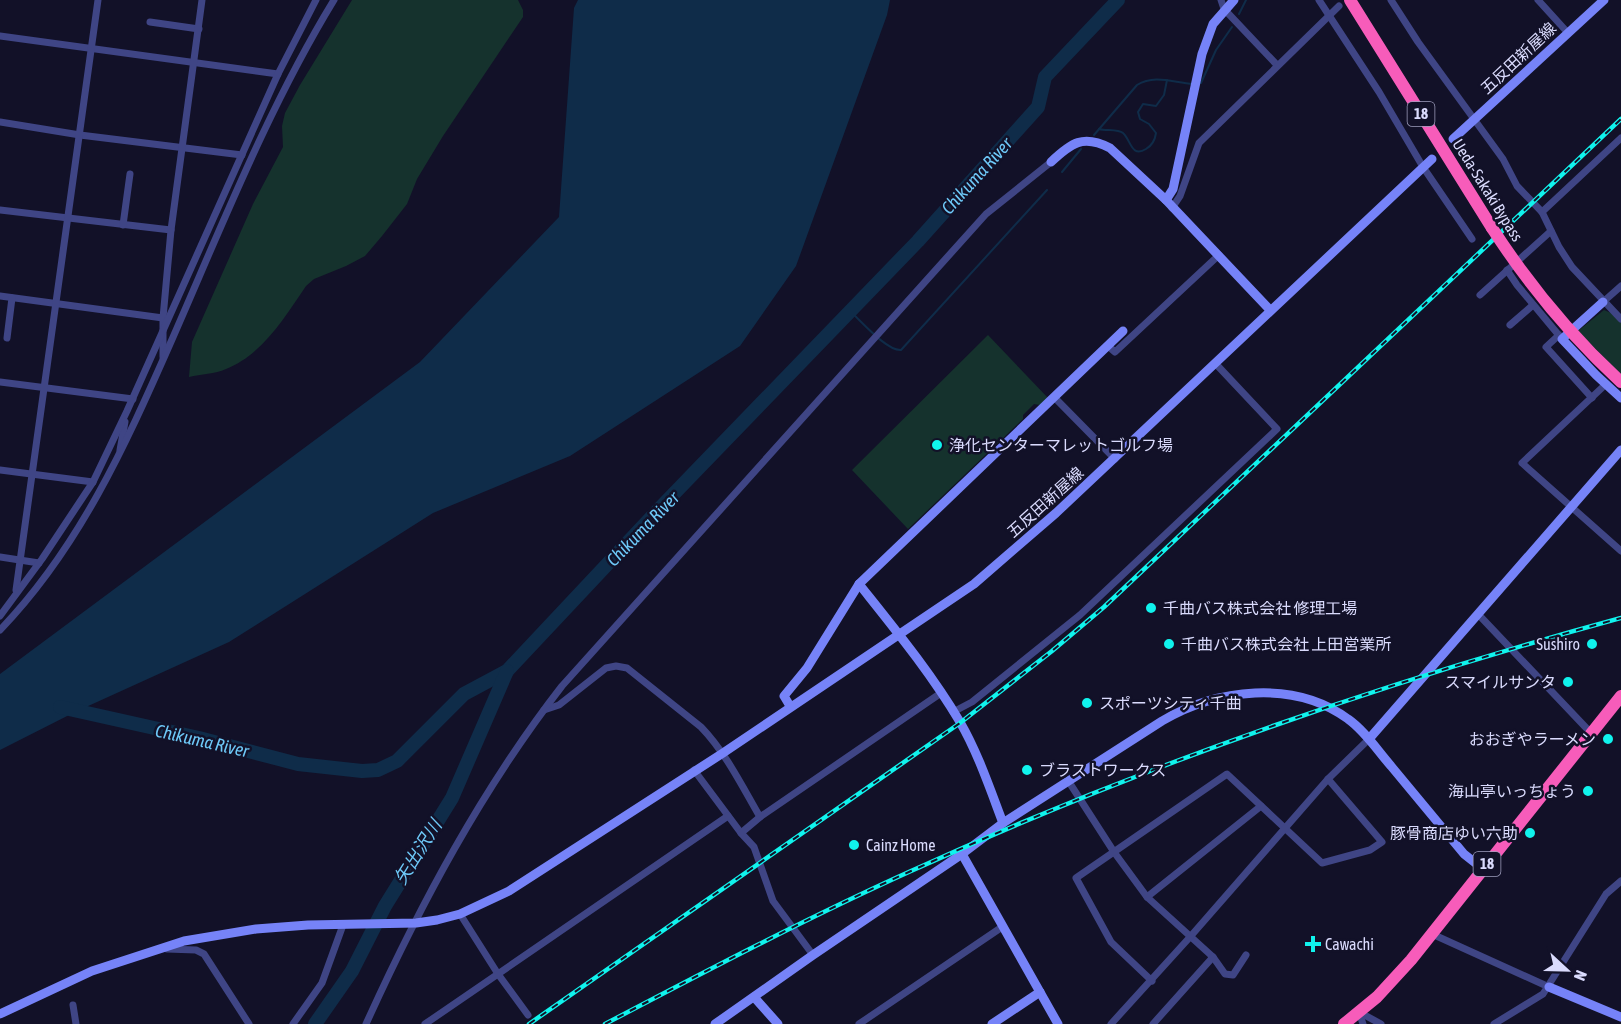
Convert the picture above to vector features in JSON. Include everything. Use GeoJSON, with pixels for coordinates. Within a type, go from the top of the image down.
{"type":"FeatureCollection","features":[{"type":"Feature","properties":{"kind":"highway","name":"Ueda-Sakaki Bypass"},"geometry":{"type":"LineString","coordinates":[[1344,3],[1530,283],[1596,358],[1621,382]]}},
{"type":"Feature","properties":{"kind":"highway","name":"18"},"geometry":{"type":"LineString","coordinates":[[1344,1024],[1361,1018],[1393,981],[1621,696]]}},
{"type":"Feature","properties":{"kind":"street"},"geometry":{"type":"LineString","coordinates":[[16,593],[98,0]]}},
{"type":"Feature","properties":{"kind":"street"},"geometry":{"type":"LineString","coordinates":[[163,360],[163,318],[171,230],[184,148],[202,0]]}},
{"type":"Feature","properties":{"kind":"street"},"geometry":{"type":"LineString","coordinates":[[0,616],[93,482],[133,399],[278,74],[316,0]]}},
{"type":"Feature","properties":{"kind":"street"},"geometry":{"type":"LineString","coordinates":[[0,630],[39,585],[68,546],[120,455],[240,185],[290,79],[334,0]]}},
{"type":"Feature","properties":{"kind":"street"},"geometry":{"type":"LineString","coordinates":[[1169,204],[1202,54],[1222,4],[1234,0]]}},
{"type":"Feature","properties":{"kind":"street"},"geometry":{"type":"LineString","coordinates":[[1319,0],[1379,92],[1423,167],[1472,239]]}},
{"type":"Feature","properties":{"kind":"street"},"geometry":{"type":"LineString","coordinates":[[1390,0],[1503,159],[1517,186],[1542,212],[1572,267],[1621,319]]}},
{"type":"Feature","properties":{"kind":"street"},"geometry":{"type":"LineString","coordinates":[[1538,0],[1568,33]]}},
{"type":"Feature","properties":{"kind":"street","name":"五反田新屋線"},"geometry":{"type":"LineString","coordinates":[[1453,139],[1604,0]]}},
{"type":"Feature","properties":{"kind":"street"},"geometry":{"type":"LineString","coordinates":[[1169,204],[1180,196],[1199,143],[1277,65],[1344,3]]}},
{"type":"Feature","properties":{"kind":"street"},"geometry":{"type":"LineString","coordinates":[[1222,4],[1277,65]]}},
{"type":"Feature","properties":{"kind":"street"},"geometry":{"type":"LineString","coordinates":[[150,22],[199,29]]}},
{"type":"Feature","properties":{"kind":"street"},"geometry":{"type":"LineString","coordinates":[[0,36],[278,74]]}},
{"type":"Feature","properties":{"kind":"street"},"geometry":{"type":"LineString","coordinates":[[0,122],[80,135],[242,155]]}},
{"type":"Feature","properties":{"kind":"street"},"geometry":{"type":"LineString","coordinates":[[1542,212],[1621,138]]}},
{"type":"Feature","properties":{"kind":"street"},"geometry":{"type":"LineString","coordinates":[[366,1024],[413,923],[490,787],[518,744],[562,686],[987,214],[1075,143],[1086,141],[1101,143],[1110,148],[1169,204],[1270,310]]}},
{"type":"Feature","properties":{"kind":"street","name":"五反田新屋線"},"geometry":{"type":"LineString","coordinates":[[0,1014],[92,971],[184,942],[256,929],[413,923],[437,920],[460,914],[518,885],[723,753],[974,584],[1114,459],[1432,159]]}},
{"type":"Feature","properties":{"kind":"street"},"geometry":{"type":"LineString","coordinates":[[123,225],[130,174]]}},
{"type":"Feature","properties":{"kind":"street"},"geometry":{"type":"LineString","coordinates":[[0,210],[171,230]]}},
{"type":"Feature","properties":{"kind":"street"},"geometry":{"type":"LineString","coordinates":[[1480,295],[1551,231]]}},
{"type":"Feature","properties":{"kind":"street"},"geometry":{"type":"LineString","coordinates":[[1107,346],[1115,352],[1219,255]]}},
{"type":"Feature","properties":{"kind":"street"},"geometry":{"type":"LineString","coordinates":[[1507,270],[1561,337],[1621,398]]}},
{"type":"Feature","properties":{"kind":"street"},"geometry":{"type":"LineString","coordinates":[[1592,398],[1546,347],[1621,286]]}},
{"type":"Feature","properties":{"kind":"street"},"geometry":{"type":"LineString","coordinates":[[0,296],[163,318]]}},
{"type":"Feature","properties":{"kind":"street"},"geometry":{"type":"LineString","coordinates":[[7,338],[12,298]]}},
{"type":"Feature","properties":{"kind":"street"},"geometry":{"type":"LineString","coordinates":[[1510,325],[1533,305]]}},
{"type":"Feature","properties":{"kind":"street"},"geometry":{"type":"LineString","coordinates":[[790,706],[784,696],[807,668],[860,584],[1123,332]]}},
{"type":"Feature","properties":{"kind":"street"},"geometry":{"type":"LineString","coordinates":[[954,712],[972,702],[1080,615],[1277,429],[1215,363]]}},
{"type":"Feature","properties":{"kind":"street"},"geometry":{"type":"LineString","coordinates":[[0,382],[133,399]]}},
{"type":"Feature","properties":{"kind":"street"},"geometry":{"type":"LineString","coordinates":[[1606,384],[1522,463],[1621,551]]}},
{"type":"Feature","properties":{"kind":"street"},"geometry":{"type":"LineString","coordinates":[[1054,398],[1114,459]]}},
{"type":"Feature","properties":{"kind":"street"},"geometry":{"type":"LineString","coordinates":[[120,455],[127,411]]}},
{"type":"Feature","properties":{"kind":"street"},"geometry":{"type":"LineString","coordinates":[[1117,1022],[1328,779],[1369,739],[1621,450]]}},
{"type":"Feature","properties":{"kind":"street"},"geometry":{"type":"LineString","coordinates":[[0,470],[93,482]]}},
{"type":"Feature","properties":{"kind":"street"},"geometry":{"type":"LineString","coordinates":[[0,557],[39,562]]}},
{"type":"Feature","properties":{"kind":"street"},"geometry":{"type":"LineString","coordinates":[[860,584],[900,635],[954,712],[976,754],[1003,823]]}},
{"type":"Feature","properties":{"kind":"street"},"geometry":{"type":"LineString","coordinates":[[1478,615],[1591,734]]}},
{"type":"Feature","properties":{"kind":"street"},"geometry":{"type":"LineString","coordinates":[[543,711],[559,705],[606,668],[622,666],[627,668],[701,727],[723,753],[760,818]]}},
{"type":"Feature","properties":{"kind":"street"},"geometry":{"type":"LineString","coordinates":[[741,833],[941,693]]}},
{"type":"Feature","properties":{"kind":"street"},"geometry":{"type":"LineString","coordinates":[[715,1024],[962,854],[1003,823],[1162,721],[1185,708],[1205,701],[1249,693],[1293,696],[1322,704],[1347,718],[1369,739],[1464,854],[1483,869]]}},
{"type":"Feature","properties":{"kind":"street"},"geometry":{"type":"LineString","coordinates":[[694,770],[754,847],[773,901],[813,955]]}},
{"type":"Feature","properties":{"kind":"street"},"geometry":{"type":"LineString","coordinates":[[1152,981],[1112,942],[1076,878],[1227,774],[1322,863],[1370,849],[1382,842],[1328,779]]}},
{"type":"Feature","properties":{"kind":"street"},"geometry":{"type":"LineString","coordinates":[[1069,782],[1114,852],[1147,897],[1213,957],[1225,974],[1233,975],[1245,955]]}},
{"type":"Feature","properties":{"kind":"street"},"geometry":{"type":"LineString","coordinates":[[1147,897],[1261,806]]}},
{"type":"Feature","properties":{"kind":"street"},"geometry":{"type":"LineString","coordinates":[[425,1024],[728,816]]}},
{"type":"Feature","properties":{"kind":"street"},"geometry":{"type":"LineString","coordinates":[[962,854],[1058,1024]]}},
{"type":"Feature","properties":{"kind":"street"},"geometry":{"type":"LineString","coordinates":[[1494,1024],[1543,994],[1606,894],[1621,881]]}},
{"type":"Feature","properties":{"kind":"street"},"geometry":{"type":"LineString","coordinates":[[460,914],[498,974],[528,1015]]}},
{"type":"Feature","properties":{"kind":"street"},"geometry":{"type":"LineString","coordinates":[[293,1024],[322,983],[345,925]]}},
{"type":"Feature","properties":{"kind":"street"},"geometry":{"type":"LineString","coordinates":[[859,1024],[1002,927]]}},
{"type":"Feature","properties":{"kind":"street"},"geometry":{"type":"LineString","coordinates":[[1432,934],[1621,1017]]}},
{"type":"Feature","properties":{"kind":"street"},"geometry":{"type":"LineString","coordinates":[[161,948],[196,950],[204,954],[249,1024]]}},
{"type":"Feature","properties":{"kind":"street"},"geometry":{"type":"LineString","coordinates":[[1152,1024],[1213,957]]}},
{"type":"Feature","properties":{"kind":"street"},"geometry":{"type":"LineString","coordinates":[[992,1024],[1040,992]]}},
{"type":"Feature","properties":{"kind":"street"},"geometry":{"type":"LineString","coordinates":[[754,997],[778,1024]]}},
{"type":"Feature","properties":{"kind":"street"},"geometry":{"type":"LineString","coordinates":[[73,1005],[76,1024]]}},
{"type":"Feature","properties":{"kind":"street"},"geometry":{"type":"LineString","coordinates":[[1361,1018],[1381,1024]]}},
{"type":"Feature","properties":{"kind":"green space"},"geometry":{"type":"Polygon","coordinates":[[[352,0],[518,0],[523,10],[523,17],[443,136],[417,179],[407,204],[365,256],[314,279],[306,286],[272,334],[239,363],[222,371],[189,377],[192,342],[253,204],[283,147],[282,126],[285,113],[352,0]]]}},
{"type":"Feature","properties":{"kind":"green space"},"geometry":{"type":"Polygon","coordinates":[[[1604,310],[1611,313],[1621,323],[1621,374],[1578,331],[1604,310]]]}},
{"type":"Feature","properties":{"kind":"green space","name":"浄化センターマレットゴルフ場"},"geometry":{"type":"Polygon","coordinates":[[[988,335],[1048,398],[1040,405],[1034,404],[1023,415],[1023,419],[908,529],[852,470],[988,335]]]}},
{"type":"Feature","properties":{"kind":"water"},"geometry":{"type":"Polygon","coordinates":[[[578,0],[890,0],[887,15],[796,266],[740,346],[570,456],[433,513],[229,642],[75,712],[0,750],[0,674],[420,362],[559,217],[574,8],[578,0]]]}},
{"type":"Feature","properties":{"kind":"waterway","name":"Chikuma River"},"geometry":{"type":"LineString","coordinates":[[60,707],[199,738],[298,764],[362,771],[378,770],[397,761],[464,694],[507,671],[661,507],[918,241],[1038,107],[1045,77],[1118,0]]}},
{"type":"Feature","properties":{"kind":"waterway"},"geometry":{"type":"LineString","coordinates":[[1239,14],[1246,0]]}},
{"type":"Feature","properties":{"kind":"waterway"},"geometry":{"type":"LineString","coordinates":[[1199,83],[1216,50],[1232,27]]}},
{"type":"Feature","properties":{"kind":"waterway"},"geometry":{"type":"LineString","coordinates":[[1094,135],[1137,85],[1151,80],[1193,84]]}},
{"type":"Feature","properties":{"kind":"waterway"},"geometry":{"type":"LineString","coordinates":[[1099,129],[1123,133],[1134,150],[1141,151],[1148,147],[1153,142],[1156,133],[1149,124],[1140,119],[1138,112],[1143,104],[1156,106],[1164,95],[1167,80]]}},
{"type":"Feature","properties":{"kind":"waterway"},"geometry":{"type":"LineString","coordinates":[[1062,172],[1081,149]]}},
{"type":"Feature","properties":{"kind":"waterway"},"geometry":{"type":"LineString","coordinates":[[851,312],[882,341],[901,350],[1047,190]]}},
{"type":"Feature","properties":{"kind":"waterway","name":"矢出沢川"},"geometry":{"type":"LineString","coordinates":[[315,1024],[352,971],[385,906],[452,798],[507,671]]}},
{"type":"Feature","properties":{"kind":"railway"},"geometry":{"type":"LineString","coordinates":[[529,1024],[960,723],[1052,651],[1104,607],[1621,119]]}},
{"type":"Feature","properties":{"kind":"railway"},"geometry":{"type":"LineString","coordinates":[[605,1024],[757,945],[872,889],[1084,797],[1261,730],[1350,700],[1621,618]]}},
{"type":"Feature","properties":{"kind":"place","name":"浄化センターマレットゴルフ場"},"geometry":{"type":"Point","coordinates":[937,445]}},
{"type":"Feature","properties":{"kind":"place","name":"千曲バス株式会社 修理工場"},"geometry":{"type":"Point","coordinates":[1151,608]}},
{"type":"Feature","properties":{"kind":"place","name":"千曲バス株式会社 上田営業所"},"geometry":{"type":"Point","coordinates":[1169,644]}},
{"type":"Feature","properties":{"kind":"place","name":"Sushiro"},"geometry":{"type":"Point","coordinates":[1592,644]}},
{"type":"Feature","properties":{"kind":"place","name":"スマイルサンタ"},"geometry":{"type":"Point","coordinates":[1568,682]}},
{"type":"Feature","properties":{"kind":"place","name":"スポーツシティ千曲"},"geometry":{"type":"Point","coordinates":[1087,703]}},
{"type":"Feature","properties":{"kind":"place","name":"おおぎやラーメン"},"geometry":{"type":"Point","coordinates":[1608,739]}},
{"type":"Feature","properties":{"kind":"place","name":"ブラストワークス"},"geometry":{"type":"Point","coordinates":[1027,770]}},
{"type":"Feature","properties":{"kind":"place","name":"海山亭いっちょう"},"geometry":{"type":"Point","coordinates":[1588,791]}},
{"type":"Feature","properties":{"kind":"place","name":"豚骨商店ゆい六助"},"geometry":{"type":"Point","coordinates":[1530,833]}},
{"type":"Feature","properties":{"kind":"place","name":"Cainz Home"},"geometry":{"type":"Point","coordinates":[854,845]}},
{"type":"Feature","properties":{"kind":"place","name":"Cawachi"},"geometry":{"type":"Point","coordinates":[1313,944]}}]}
